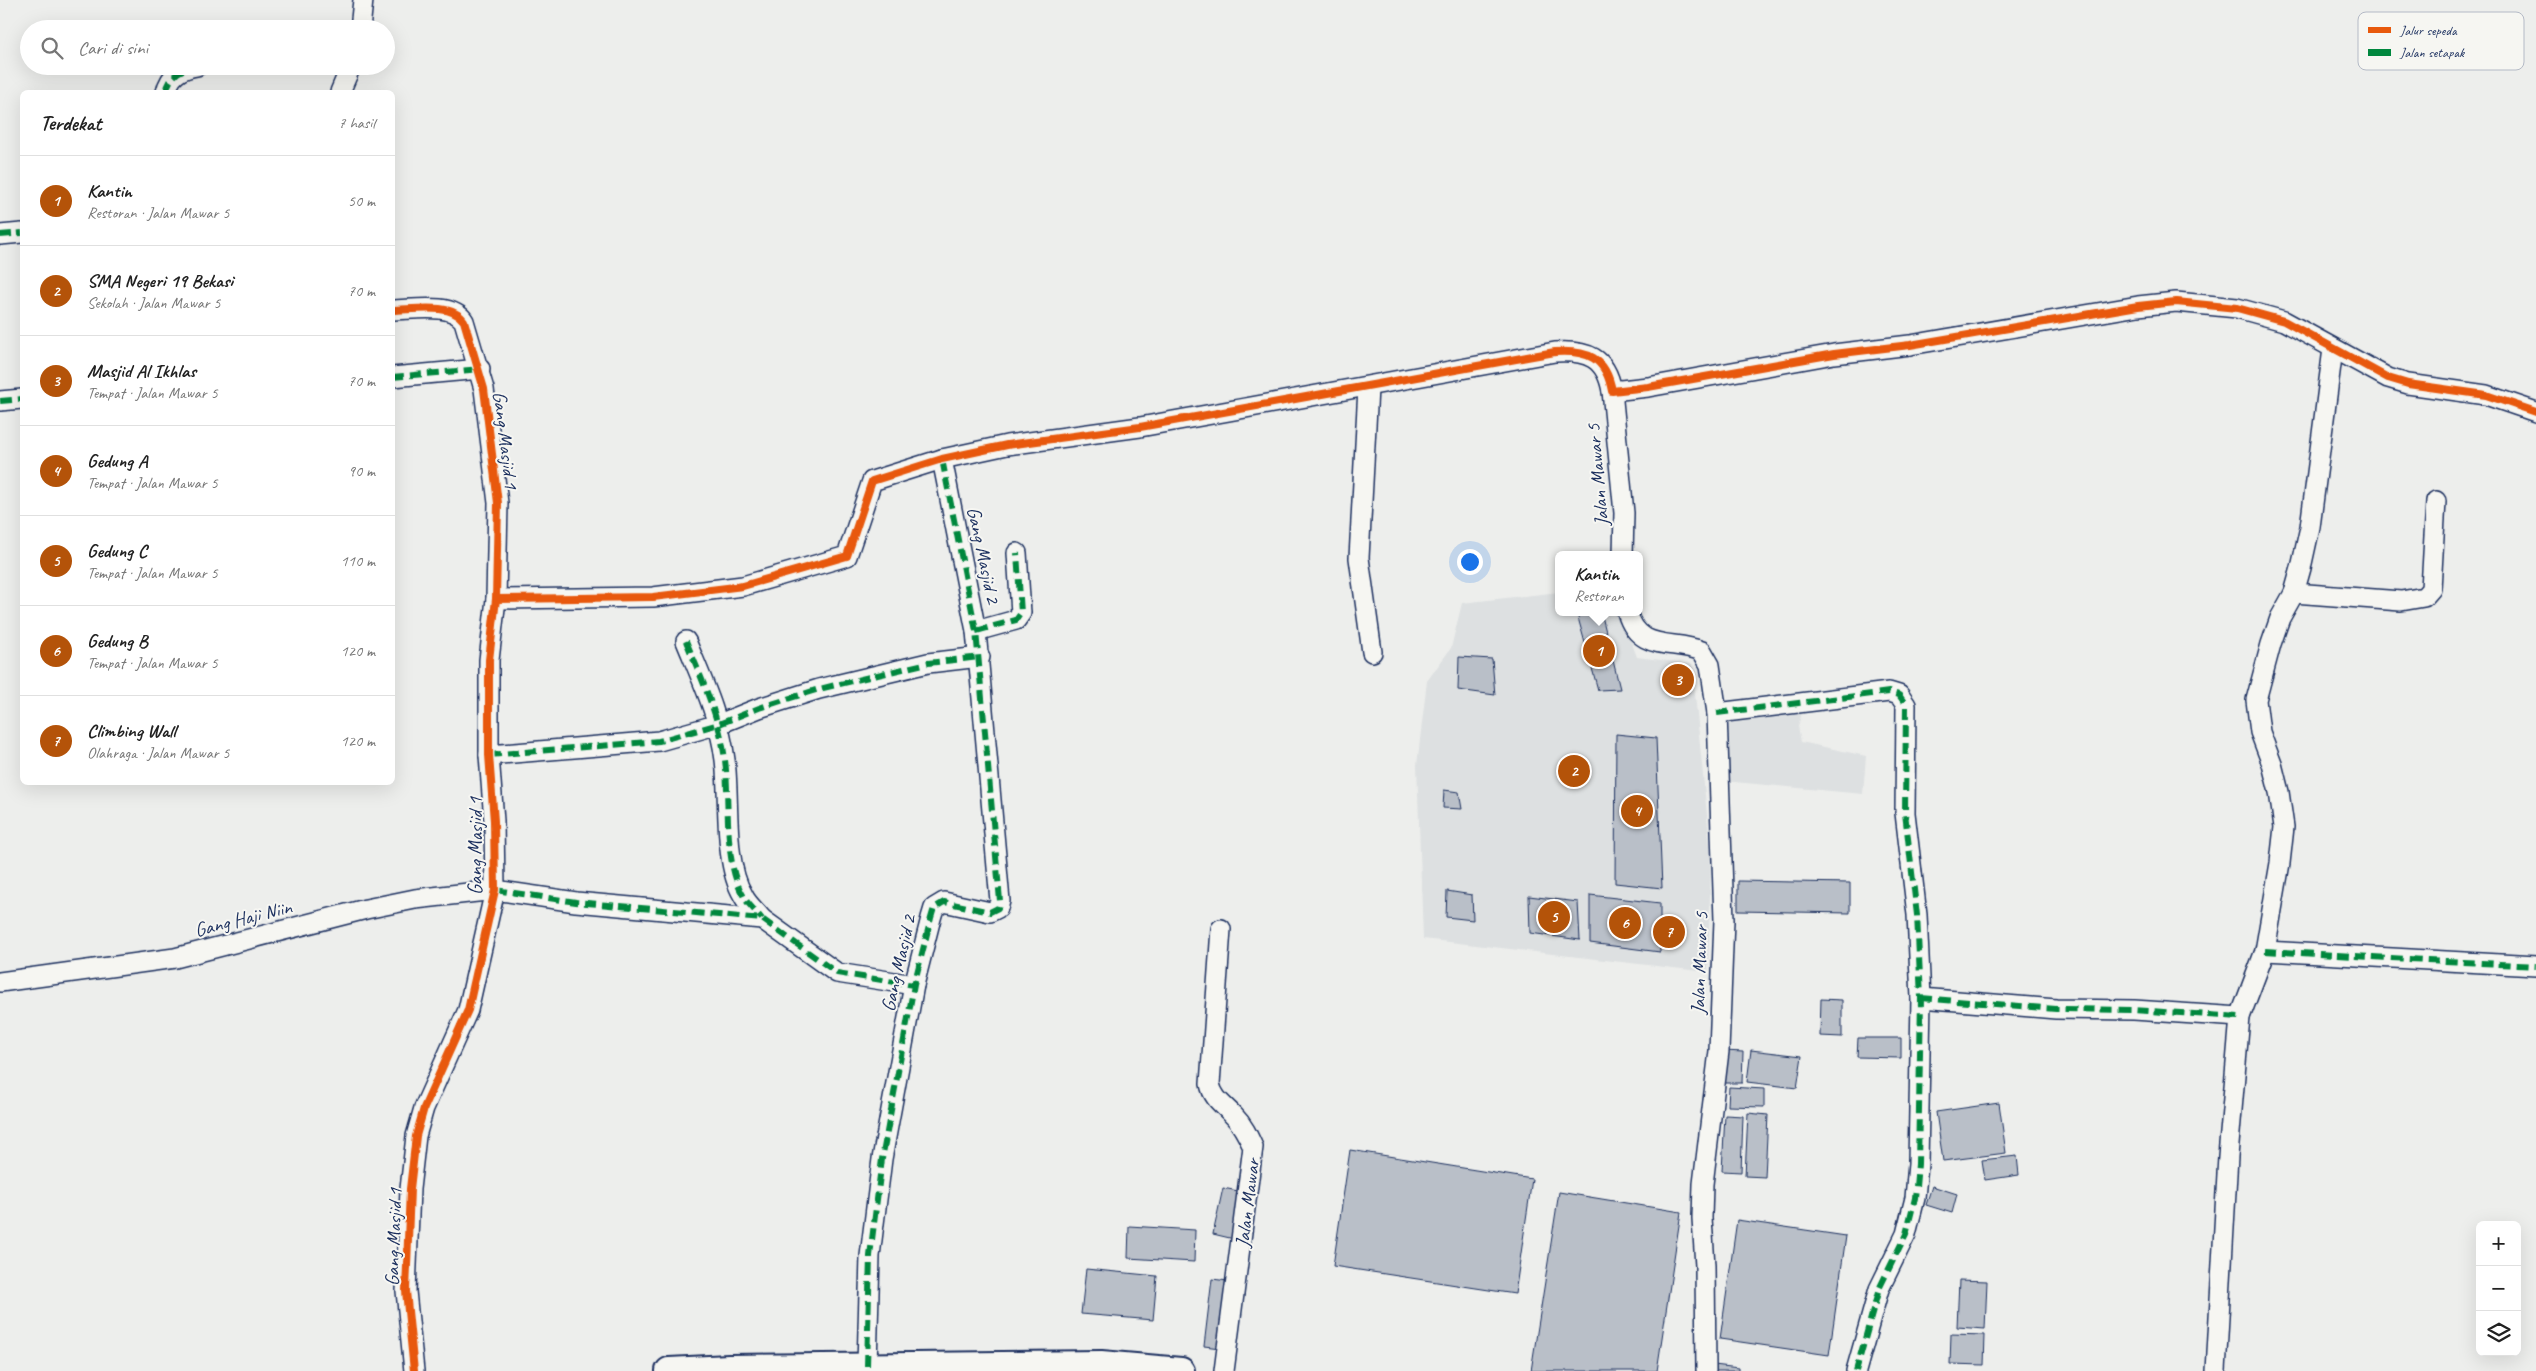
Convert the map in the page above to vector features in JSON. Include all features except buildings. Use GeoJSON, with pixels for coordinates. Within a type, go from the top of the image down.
{"type":"FeatureCollection","features":[{"type":"Feature","properties":{"kind":"street"},"geometry":{"type":"LineString","coordinates":[[361,20],[363,0]]}},
{"type":"Feature","properties":{"kind":"street"},"geometry":{"type":"LineString","coordinates":[[166,90],[168,83],[175,75]]}},
{"type":"Feature","properties":{"kind":"street"},"geometry":{"type":"LineString","coordinates":[[341,90],[347,75]]}},
{"type":"Feature","properties":{"kind":"street"},"geometry":{"type":"LineString","coordinates":[[0,235],[20,233]]}},
{"type":"Feature","properties":{"kind":"street"},"geometry":{"type":"LineString","coordinates":[[1612,391],[1648,387],[1834,354],[1999,331],[2138,306],[2176,302],[2237,308],[2284,320],[2388,378],[2408,384],[2486,394],[2536,412]]}},
{"type":"Feature","properties":{"kind":"street","name":"Gang Masjid 1"},"geometry":{"type":"LineString","coordinates":[[395,310],[442,310],[461,316],[468,330],[480,369],[498,503],[496,599],[489,660],[489,755],[494,821],[494,890],[468,1010],[424,1108],[416,1136],[410,1189],[406,1291],[414,1371]]}},
{"type":"Feature","properties":{"kind":"street"},"geometry":{"type":"LineString","coordinates":[[2216,1371],[2228,1156],[2240,1017],[2265,951],[2284,827],[2280,792],[2260,732],[2256,700],[2280,618],[2294,593],[2310,527],[2333,349]]}},
{"type":"Feature","properties":{"kind":"street","name":"Jalan Mawar 5"},"geometry":{"type":"LineString","coordinates":[[496,599],[653,597],[743,586],[842,558],[850,550],[868,487],[872,481],[942,459],[1007,445],[1140,427],[1368,388],[1555,352],[1577,351],[1595,358],[1609,373],[1624,513],[1623,551]]}},
{"type":"Feature","properties":{"kind":"street"},"geometry":{"type":"LineString","coordinates":[[395,377],[480,369]]}},
{"type":"Feature","properties":{"kind":"street"},"geometry":{"type":"LineString","coordinates":[[1368,388],[1359,558],[1372,652]]}},
{"type":"Feature","properties":{"kind":"street"},"geometry":{"type":"LineString","coordinates":[[0,401],[20,399]]}},
{"type":"Feature","properties":{"kind":"street","name":"Gang Masjid 2"},"geometry":{"type":"LineString","coordinates":[[867,1366],[870,1256],[881,1169],[914,985],[934,908],[944,902],[990,912],[998,908],[1000,901],[980,657],[942,459]]}},
{"type":"Feature","properties":{"kind":"street"},"geometry":{"type":"LineString","coordinates":[[2294,593],[2401,600],[2424,597],[2431,589],[2436,501]]}},
{"type":"Feature","properties":{"kind":"street"},"geometry":{"type":"LineString","coordinates":[[976,631],[1016,620],[1021,613],[1017,554]]}},
{"type":"Feature","properties":{"kind":"street","name":"Jalan Mawar 5"},"geometry":{"type":"LineString","coordinates":[[1628,616],[1630,623],[1638,634],[1648,640],[1666,645],[1690,646],[1702,650],[1710,666],[1717,713],[1724,920],[1719,1051],[1703,1184],[1702,1218],[1705,1266],[1706,1371]]}},
{"type":"Feature","properties":{"kind":"street"},"geometry":{"type":"LineString","coordinates":[[686,641],[719,724],[725,760],[730,849],[742,895],[762,919],[837,973],[914,985]]}},
{"type":"Feature","properties":{"kind":"street"},"geometry":{"type":"LineString","coordinates":[[489,755],[659,741],[719,724],[758,708],[819,689],[928,663],[980,657]]}},
{"type":"Feature","properties":{"kind":"street"},"geometry":{"type":"LineString","coordinates":[[1717,713],[1889,692],[1904,698],[1906,705],[1905,813],[1917,915],[1921,998],[1920,1106],[1915,1198],[1906,1234],[1878,1289],[1856,1371]]}},
{"type":"Feature","properties":{"kind":"street","name":"Gang Haji Niin"},"geometry":{"type":"LineString","coordinates":[[0,982],[175,958],[366,909],[414,899],[494,890],[576,902],[762,919]]}},
{"type":"Feature","properties":{"kind":"street","name":"Jalan Mawar"},"geometry":{"type":"LineString","coordinates":[[1221,929],[1210,1084],[1217,1100],[1235,1117],[1247,1133],[1253,1147],[1224,1371]]}},
{"type":"Feature","properties":{"kind":"street"},"geometry":{"type":"LineString","coordinates":[[2265,951],[2536,966]]}},
{"type":"Feature","properties":{"kind":"street"},"geometry":{"type":"LineString","coordinates":[[1921,998],[2056,1010],[2134,1010],[2240,1017]]}},
{"type":"Feature","properties":{"kind":"street"},"geometry":{"type":"LineString","coordinates":[[669,1371],[867,1366],[962,1369],[1101,1364],[1181,1371]]}},
{"type":"Feature","properties":{"kind":"shaded area"},"geometry":{"type":"Polygon","coordinates":[[[1555,592],[1555,616],[1622,616],[1637,657],[1692,664],[1711,856],[1708,972],[1423,939],[1417,765],[1427,681],[1451,648],[1462,603],[1555,592]]]}},
{"type":"Feature","properties":{"kind":"shaded area"},"geometry":{"type":"Polygon","coordinates":[[[1804,706],[1798,726],[1801,742],[1866,756],[1863,794],[1723,781],[1718,723],[1748,713],[1781,717],[1783,709],[1804,706]]]}},
{"type":"Feature","properties":{"kind":"marked path"},"geometry":{"type":"LineString","coordinates":[[167,90],[170,81],[176,75]]}},
{"type":"Feature","properties":{"kind":"marked path"},"geometry":{"type":"LineString","coordinates":[[0,235],[20,233]]}},
{"type":"Feature","properties":{"kind":"marked path"},"geometry":{"type":"LineString","coordinates":[[395,377],[480,369]]}},
{"type":"Feature","properties":{"kind":"marked path"},"geometry":{"type":"LineString","coordinates":[[0,401],[20,399]]}},
{"type":"Feature","properties":{"kind":"marked path"},"geometry":{"type":"LineString","coordinates":[[867,1366],[870,1256],[882,1159],[914,985],[931,918],[934,908],[944,902],[990,912],[998,908],[1000,901],[976,631],[942,459]]}},
{"type":"Feature","properties":{"kind":"marked path"},"geometry":{"type":"LineString","coordinates":[[976,631],[1016,620],[1021,613],[1017,553]]}},
{"type":"Feature","properties":{"kind":"marked path"},"geometry":{"type":"LineString","coordinates":[[686,641],[710,699],[723,744],[732,865],[743,895],[762,919]]}},
{"type":"Feature","properties":{"kind":"marked path"},"geometry":{"type":"LineString","coordinates":[[489,755],[659,741],[719,724],[759,708],[819,689],[928,663],[980,657]]}},
{"type":"Feature","properties":{"kind":"marked path"},"geometry":{"type":"LineString","coordinates":[[1717,713],[1889,692],[1899,695],[1906,705],[1905,813],[1917,915],[1921,998],[1918,1164],[1915,1198],[1906,1234],[1879,1289],[1856,1371]]}},
{"type":"Feature","properties":{"kind":"marked path"},"geometry":{"type":"LineString","coordinates":[[495,890],[576,902],[762,919],[837,973],[914,985]]}},
{"type":"Feature","properties":{"kind":"marked path"},"geometry":{"type":"LineString","coordinates":[[2265,951],[2536,966]]}},
{"type":"Feature","properties":{"kind":"marked path"},"geometry":{"type":"LineString","coordinates":[[1921,998],[2056,1009],[2134,1010],[2240,1017]]}},
{"type":"Feature","properties":{"kind":"cycle path"},"geometry":{"type":"LineString","coordinates":[[496,599],[653,597],[743,586],[847,556],[872,481],[942,459],[1007,445],[1140,427],[1555,352],[1577,352],[1593,358],[1605,370],[1612,391],[1648,387],[1834,354],[1910,345],[2138,306],[2176,302],[2237,308],[2284,321],[2388,378],[2408,384],[2486,395],[2536,412]]}},
{"type":"Feature","properties":{"kind":"cycle path"},"geometry":{"type":"LineString","coordinates":[[395,310],[441,309],[458,315],[464,321],[484,389],[498,503],[496,599],[489,660],[489,755],[494,821],[495,890],[468,1010],[424,1108],[416,1136],[410,1189],[406,1291],[414,1371]]}},
{"type":"Feature","properties":{"kind":"place","name":"Kantin"},"geometry":{"type":"Point","coordinates":[1599,651]}},
{"type":"Feature","properties":{"kind":"place","name":"Masjid Al Ikhlas"},"geometry":{"type":"Point","coordinates":[1678,680]}},
{"type":"Feature","properties":{"kind":"place","name":"SMA Negeri 19 Bekasi"},"geometry":{"type":"Point","coordinates":[1574,771]}},
{"type":"Feature","properties":{"kind":"place","name":"Gedung A"},"geometry":{"type":"Point","coordinates":[1637,811]}},
{"type":"Feature","properties":{"kind":"place","name":"Gedung C"},"geometry":{"type":"Point","coordinates":[1554,917]}},
{"type":"Feature","properties":{"kind":"place","name":"Gedung B"},"geometry":{"type":"Point","coordinates":[1625,923]}},
{"type":"Feature","properties":{"kind":"place","name":"Climbing Wall"},"geometry":{"type":"Point","coordinates":[1669,932]}}]}
